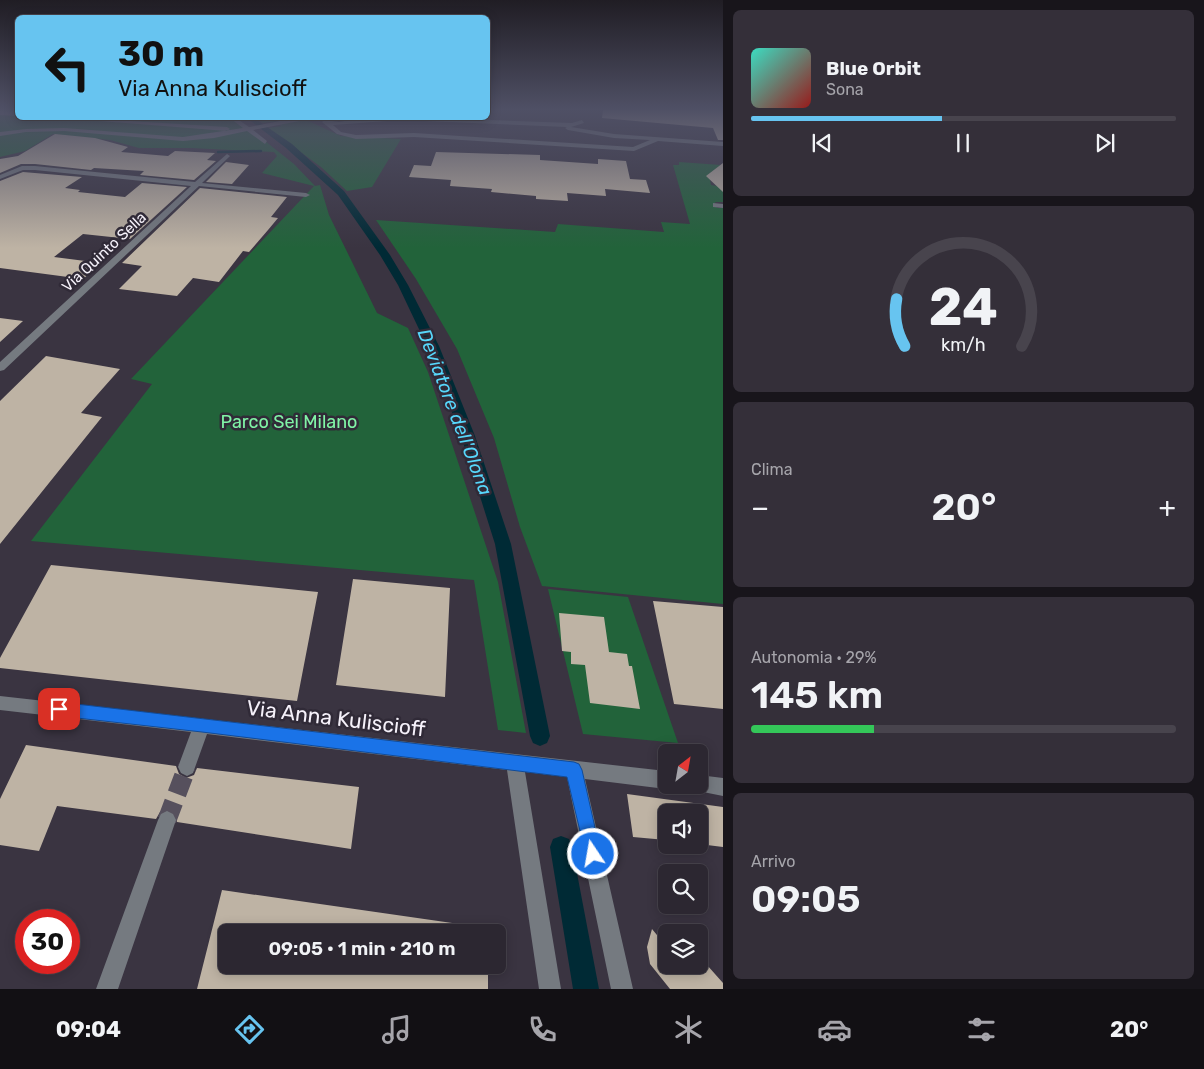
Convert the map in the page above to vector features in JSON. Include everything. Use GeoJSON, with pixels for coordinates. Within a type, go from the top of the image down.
{"type":"FeatureCollection","features":[{"type":"Feature","properties":{"kind":"street","name":"Via Quinto Sella"},"geometry":{"type":"LineString","coordinates":[[0,368],[227,156]]}},
{"type":"Feature","properties":{"kind":"street"},"geometry":{"type":"LineString","coordinates":[[0,177],[22,168],[306,195]]}},
{"type":"Feature","properties":{"kind":"street","name":"Via Anna Kuliscioff"},"geometry":{"type":"LineString","coordinates":[[0,703],[658,779]]}},
{"type":"Feature","properties":{"kind":"street"},"geometry":{"type":"LineString","coordinates":[[187,767],[202,725]]}},
{"type":"Feature","properties":{"kind":"street"},"geometry":{"type":"LineString","coordinates":[[516,762],[550,989]]}},
{"type":"Feature","properties":{"kind":"street"},"geometry":{"type":"LineString","coordinates":[[574,770],[622,989]]}},
{"type":"Feature","properties":{"kind":"street"},"geometry":{"type":"LineString","coordinates":[[708,785],[723,787]]}},
{"type":"Feature","properties":{"kind":"street"},"geometry":{"type":"LineString","coordinates":[[107,989],[167,820]]}},
{"type":"Feature","properties":{"kind":"green space","name":"Parco Sei Milano"},"geometry":{"type":"Polygon","coordinates":[[[277,156],[284,156],[315,186],[320,185],[329,215],[377,313],[408,328],[428,372],[498,582],[526,733],[498,730],[474,580],[31,541],[152,384],[131,379],[314,186],[262,173],[277,156]]]}},
{"type":"Feature","properties":{"kind":"green space"},"geometry":{"type":"Polygon","coordinates":[[[306,156],[391,156],[372,187],[347,191],[306,156]]]}},
{"type":"Feature","properties":{"kind":"green space"},"geometry":{"type":"Polygon","coordinates":[[[679,162],[721,165],[709,174],[711,185],[723,187],[723,202],[715,202],[717,208],[723,208],[723,604],[542,586],[520,527],[494,438],[457,349],[416,279],[376,220],[555,232],[558,224],[664,232],[661,222],[690,224],[673,165],[679,165],[679,162]]]}},
{"type":"Feature","properties":{"kind":"green space"},"geometry":{"type":"Polygon","coordinates":[[[548,589],[628,597],[678,743],[583,734],[548,589]]]}},
{"type":"Feature","properties":{"kind":"building"},"geometry":{"type":"Polygon","coordinates":[[[17,156],[211,156],[207,160],[216,161],[194,180],[140,175],[144,171],[94,168],[91,170],[35,164],[21,164],[0,173],[0,159],[17,156]]]}},
{"type":"Feature","properties":{"kind":"building"},"geometry":{"type":"Polygon","coordinates":[[[435,156],[540,156],[540,160],[598,164],[598,159],[626,161],[630,179],[646,180],[650,193],[605,189],[606,196],[567,193],[568,201],[536,199],[536,196],[491,192],[492,189],[450,186],[451,180],[409,177],[414,165],[431,166],[435,156]]]}},
{"type":"Feature","properties":{"kind":"building"},"geometry":{"type":"Polygon","coordinates":[[[226,162],[249,165],[232,184],[206,182],[226,162]]]}},
{"type":"Feature","properties":{"kind":"building"},"geometry":{"type":"Polygon","coordinates":[[[723,163],[723,192],[706,176],[723,163]]]}},
{"type":"Feature","properties":{"kind":"building"},"geometry":{"type":"Polygon","coordinates":[[[23,172],[82,177],[65,188],[80,190],[78,192],[125,197],[142,183],[187,187],[130,239],[83,234],[54,257],[101,263],[83,279],[0,268],[0,181],[23,172]]]}},
{"type":"Feature","properties":{"kind":"building"},"geometry":{"type":"Polygon","coordinates":[[[200,188],[287,197],[271,217],[278,218],[249,252],[243,251],[219,282],[193,278],[177,296],[119,289],[142,266],[122,263],[200,188]]]}},
{"type":"Feature","properties":{"kind":"building"},"geometry":{"type":"Polygon","coordinates":[[[0,318],[23,321],[0,342],[0,318]]]}},
{"type":"Feature","properties":{"kind":"building"},"geometry":{"type":"Polygon","coordinates":[[[46,356],[120,369],[81,413],[102,417],[0,544],[0,401],[46,356]]]}},
{"type":"Feature","properties":{"kind":"building"},"geometry":{"type":"Polygon","coordinates":[[[51,565],[318,592],[297,701],[0,668],[0,658],[51,565]]]}},
{"type":"Feature","properties":{"kind":"building"},"geometry":{"type":"Polygon","coordinates":[[[353,579],[450,588],[445,697],[336,685],[353,579]]]}},
{"type":"Feature","properties":{"kind":"building"},"geometry":{"type":"Polygon","coordinates":[[[653,601],[723,607],[723,709],[674,704],[653,601]]]}},
{"type":"Feature","properties":{"kind":"building"},"geometry":{"type":"Polygon","coordinates":[[[559,613],[604,617],[609,652],[627,654],[629,666],[632,666],[640,709],[590,703],[585,665],[571,664],[571,652],[562,651],[559,613]]]}},
{"type":"Feature","properties":{"kind":"building"},"geometry":{"type":"Polygon","coordinates":[[[26,745],[176,766],[179,774],[186,778],[194,775],[197,768],[359,787],[351,849],[177,822],[175,813],[168,809],[160,812],[156,819],[57,806],[39,851],[0,845],[0,799],[26,745]]]}},
{"type":"Feature","properties":{"kind":"building"},"geometry":{"type":"Polygon","coordinates":[[[627,794],[701,804],[658,804],[658,839],[633,837],[627,794]]]}},
{"type":"Feature","properties":{"kind":"building"},"geometry":{"type":"Polygon","coordinates":[[[708,805],[723,807],[723,847],[708,845],[708,805]]]}},
{"type":"Feature","properties":{"kind":"building"},"geometry":{"type":"Polygon","coordinates":[[[222,890],[459,924],[218,924],[218,974],[488,974],[488,989],[197,989],[222,890]]]}},
{"type":"Feature","properties":{"kind":"building"},"geometry":{"type":"Polygon","coordinates":[[[652,929],[658,936],[658,974],[650,964],[647,947],[652,929]]]}},
{"type":"Feature","properties":{"kind":"building"},"geometry":{"type":"Polygon","coordinates":[[[708,966],[723,983],[723,989],[670,989],[658,974],[708,974],[708,966]]]}},
{"type":"Feature","properties":{"kind":"waterway","name":"Deviatore dell'Olona"},"geometry":{"type":"LineString","coordinates":[[300,156],[341,193],[385,255],[403,285],[433,346],[468,436],[503,544],[540,736]]}},
{"type":"Feature","properties":{"kind":"waterway","name":"Deviatore dell'Olona"},"geometry":{"type":"LineString","coordinates":[[561,847],[586,989]]}},
{"type":"Feature","properties":{"kind":"tunnel"},"geometry":{"type":"LineString","coordinates":[[167,820],[187,767]]}},
{"type":"Feature","properties":{"kind":"route"},"geometry":{"type":"LineString","coordinates":[[59,709],[574,770],[593,854]]}}]}
